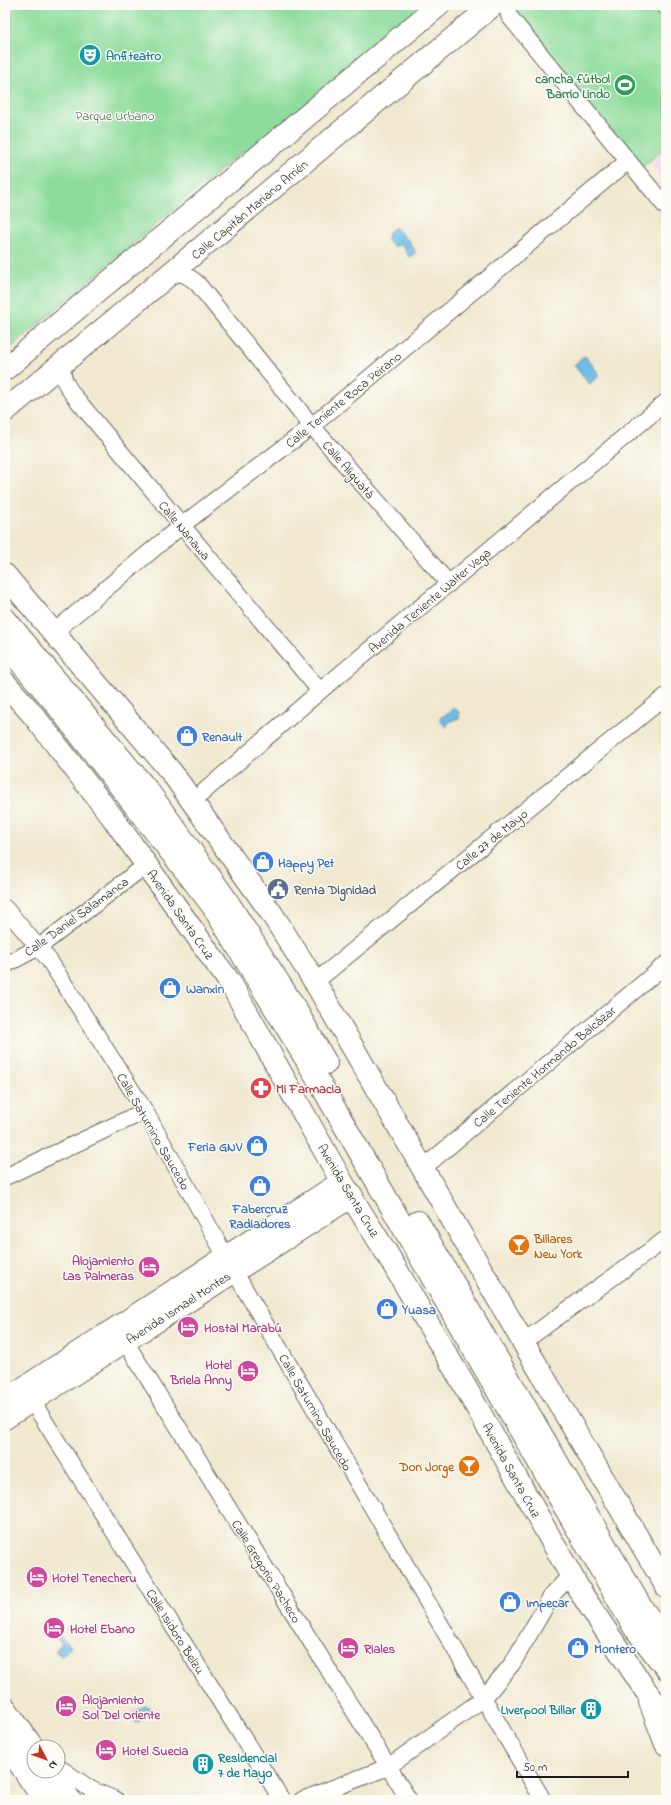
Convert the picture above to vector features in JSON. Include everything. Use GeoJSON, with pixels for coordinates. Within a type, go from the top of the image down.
{"type":"FeatureCollection","features":[{"type":"Feature","properties":{"kind":"main road"},"geometry":{"type":"LineString","coordinates":[[5,370],[438,5]]}},
{"type":"Feature","properties":{"kind":"main road","name":"Calle Capitán Mariano Arrién"},"geometry":{"type":"LineString","coordinates":[[5,411],[493,5]]}},
{"type":"Feature","properties":{"kind":"main road"},"geometry":{"type":"LineString","coordinates":[[5,575],[172,773],[270,911],[315,982],[422,1169],[665,1582]]}},
{"type":"Feature","properties":{"kind":"main road"},"geometry":{"type":"LineString","coordinates":[[5,619],[148,791],[225,898],[293,1005],[641,1607],[666,1641]]}},
{"type":"Feature","properties":{"kind":"main road"},"geometry":{"type":"LineString","coordinates":[[54,632],[72,700]]}},
{"type":"Feature","properties":{"kind":"main road","name":"Avenida Santa Cruz"},"geometry":{"type":"LineString","coordinates":[[5,644],[67,718],[212,905],[306,1059],[634,1627],[666,1668]]}},
{"type":"Feature","properties":{"kind":"main road"},"geometry":{"type":"LineString","coordinates":[[5,656],[34,716]]}},
{"type":"Feature","properties":{"kind":"main road","name":"Avenida Santa Cruz"},"geometry":{"type":"LineString","coordinates":[[5,683],[34,716],[113,818],[231,984],[347,1189],[467,1390],[571,1575],[646,1691],[666,1716]]}},
{"type":"Feature","properties":{"kind":"main road","name":"Avenida Ismael Montes"},"geometry":{"type":"LineString","coordinates":[[5,1400],[230,1264],[347,1189]]}},
{"type":"Feature","properties":{"kind":"main road","name":"Avenida Ismael Montes"},"geometry":{"type":"LineString","coordinates":[[5,1418],[125,1341],[230,1264]]}},
{"type":"Feature","properties":{"kind":"main road"},"geometry":{"type":"LineString","coordinates":[[646,1691],[666,1744]]}},
{"type":"Feature","properties":{"kind":"main road"},"geometry":{"type":"LineString","coordinates":[[5,1708],[28,1739]]}},
{"type":"Feature","properties":{"kind":"main road"},"geometry":{"type":"LineString","coordinates":[[5,1742],[44,1800]]}},
{"type":"Feature","properties":{"kind":"main road"},"geometry":{"type":"LineString","coordinates":[[56,1779],[70,1800]]}},
{"type":"Feature","properties":{"kind":"street"},"geometry":{"type":"LineString","coordinates":[[507,5],[509,16],[666,207]]}},
{"type":"Feature","properties":{"kind":"street","name":"Calle Teniente Roca Peirano"},"geometry":{"type":"LineString","coordinates":[[54,632],[181,526],[312,426],[628,161]]}},
{"type":"Feature","properties":{"kind":"street","name":"Calle Aliguatá"},"geometry":{"type":"LineString","coordinates":[[169,275],[177,272],[187,275],[196,283],[312,426],[448,584]]}},
{"type":"Feature","properties":{"kind":"street","name":"Calle Nanawa"},"geometry":{"type":"LineString","coordinates":[[63,364],[62,372],[68,388],[181,526],[320,691]]}},
{"type":"Feature","properties":{"kind":"street","name":"Avenida Teniente Walter Vega"},"geometry":{"type":"LineString","coordinates":[[193,801],[320,691],[666,402]]}},
{"type":"Feature","properties":{"kind":"street","name":"Calle 27 de Mayo"},"geometry":{"type":"LineString","coordinates":[[315,982],[666,696]]}},
{"type":"Feature","properties":{"kind":"street","name":"Calle Daniel Salamanca"},"geometry":{"type":"LineString","coordinates":[[5,966],[38,947],[146,865]]}},
{"type":"Feature","properties":{"kind":"street","name":"Calle Saturnino Saucedo"},"geometry":{"type":"LineString","coordinates":[[5,908],[49,960],[145,1111],[230,1264],[542,1800]]}},
{"type":"Feature","properties":{"kind":"street","name":"Calle Teniente Hormando Balcázar"},"geometry":{"type":"LineString","coordinates":[[422,1169],[666,964]]}},
{"type":"Feature","properties":{"kind":"street"},"geometry":{"type":"LineString","coordinates":[[5,1178],[145,1111]]}},
{"type":"Feature","properties":{"kind":"street"},"geometry":{"type":"LineString","coordinates":[[523,1342],[666,1239]]}},
{"type":"Feature","properties":{"kind":"street","name":"Calle Gregorio Pacheco"},"geometry":{"type":"LineString","coordinates":[[125,1341],[409,1800]]}},
{"type":"Feature","properties":{"kind":"street","name":"Calle Isidoro Belzu"},"geometry":{"type":"LineString","coordinates":[[32,1401],[282,1800]]}},
{"type":"Feature","properties":{"kind":"street"},"geometry":{"type":"LineString","coordinates":[[302,1800],[388,1767],[483,1699],[512,1664],[552,1595],[571,1575]]}},
{"type":"Feature","properties":{"kind":"street"},"geometry":{"type":"LineString","coordinates":[[66,1772],[92,1790],[116,1800]]}},
{"type":"Feature","properties":{"kind":"shaded area"},"geometry":{"type":"Polygon","coordinates":[[[666,150],[666,183],[652,166],[654,160],[666,150]]]}},
{"type":"Feature","properties":{"kind":"green space","name":"Parque Urbano"},"geometry":{"type":"Polygon","coordinates":[[[5,5],[433,5],[253,151],[242,152],[5,352],[5,5]]]}},
{"type":"Feature","properties":{"kind":"green space","name":"cancha fútbol Barrio Lindo"},"geometry":{"type":"Polygon","coordinates":[[[516,5],[655,5],[666,18],[666,147],[641,168],[515,13],[516,5]]]}},
{"type":"Feature","properties":{"kind":"water"},"geometry":{"type":"Polygon","coordinates":[[[396,228],[409,241],[415,251],[415,253],[409,257],[403,245],[394,246],[387,241],[388,233],[396,228]]]}},
{"type":"Feature","properties":{"kind":"water"},"geometry":{"type":"Polygon","coordinates":[[[585,356],[600,375],[589,384],[574,365],[585,356]]]}},
{"type":"Feature","properties":{"kind":"water"},"geometry":{"type":"Polygon","coordinates":[[[454,707],[459,712],[459,718],[450,721],[446,727],[440,720],[441,717],[447,714],[454,707]]]}},
{"type":"Feature","properties":{"kind":"water"},"geometry":{"type":"Polygon","coordinates":[[[54,1631],[71,1646],[62,1656],[55,1651],[62,1643],[51,1634],[54,1631]]]}},
{"type":"Feature","properties":{"kind":"water"},"geometry":{"type":"Polygon","coordinates":[[[145,1706],[149,1707],[150,1713],[137,1723],[133,1721],[133,1713],[145,1706]]]}},
{"type":"Feature","properties":{"kind":"place","name":"Anfiteatro"},"geometry":{"type":"Point","coordinates":[90,55]}},
{"type":"Feature","properties":{"kind":"place","name":"cancha fútbol Barrio Lindo"},"geometry":{"type":"Point","coordinates":[625,85]}},
{"type":"Feature","properties":{"kind":"place","name":"Renault"},"geometry":{"type":"Point","coordinates":[187,736]}},
{"type":"Feature","properties":{"kind":"place","name":"Happy Pet"},"geometry":{"type":"Point","coordinates":[263,862]}},
{"type":"Feature","properties":{"kind":"place","name":"Renta Dignidad"},"geometry":{"type":"Point","coordinates":[278,889]}},
{"type":"Feature","properties":{"kind":"place","name":"Wanxin"},"geometry":{"type":"Point","coordinates":[170,988]}},
{"type":"Feature","properties":{"kind":"place","name":"Mi Farmacia"},"geometry":{"type":"Point","coordinates":[261,1088]}},
{"type":"Feature","properties":{"kind":"place","name":"Feria GNV"},"geometry":{"type":"Point","coordinates":[257,1146]}},
{"type":"Feature","properties":{"kind":"place","name":"Fabercruz Radiadores"},"geometry":{"type":"Point","coordinates":[260,1186]}},
{"type":"Feature","properties":{"kind":"place","name":"Billares New York"},"geometry":{"type":"Point","coordinates":[519,1245]}},
{"type":"Feature","properties":{"kind":"place","name":"Alojamiento Las Palmeras"},"geometry":{"type":"Point","coordinates":[149,1267]}},
{"type":"Feature","properties":{"kind":"place","name":"Yuasa"},"geometry":{"type":"Point","coordinates":[387,1309]}},
{"type":"Feature","properties":{"kind":"place","name":"Hostal Marabú"},"geometry":{"type":"Point","coordinates":[188,1327]}},
{"type":"Feature","properties":{"kind":"place","name":"Hotel Briela Anny"},"geometry":{"type":"Point","coordinates":[248,1371]}},
{"type":"Feature","properties":{"kind":"place","name":"Don Jorge"},"geometry":{"type":"Point","coordinates":[469,1466]}},
{"type":"Feature","properties":{"kind":"place","name":"Hotel Tenecheru"},"geometry":{"type":"Point","coordinates":[37,1577]}},
{"type":"Feature","properties":{"kind":"place","name":"Impecar"},"geometry":{"type":"Point","coordinates":[510,1602]}},
{"type":"Feature","properties":{"kind":"place","name":"Hotel Ebano"},"geometry":{"type":"Point","coordinates":[54,1628]}},
{"type":"Feature","properties":{"kind":"place","name":"Riales"},"geometry":{"type":"Point","coordinates":[348,1648]}},
{"type":"Feature","properties":{"kind":"place","name":"Montero"},"geometry":{"type":"Point","coordinates":[578,1648]}},
{"type":"Feature","properties":{"kind":"place","name":"Alojamiento Sol Del Oriente"},"geometry":{"type":"Point","coordinates":[66,1706]}},
{"type":"Feature","properties":{"kind":"place","name":"LIverpool Billar"},"geometry":{"type":"Point","coordinates":[591,1709]}},
{"type":"Feature","properties":{"kind":"place","name":"Hotel Suecia"},"geometry":{"type":"Point","coordinates":[106,1750]}},
{"type":"Feature","properties":{"kind":"place","name":"Residencial 7 de Mayo"},"geometry":{"type":"Point","coordinates":[203,1764]}}]}
